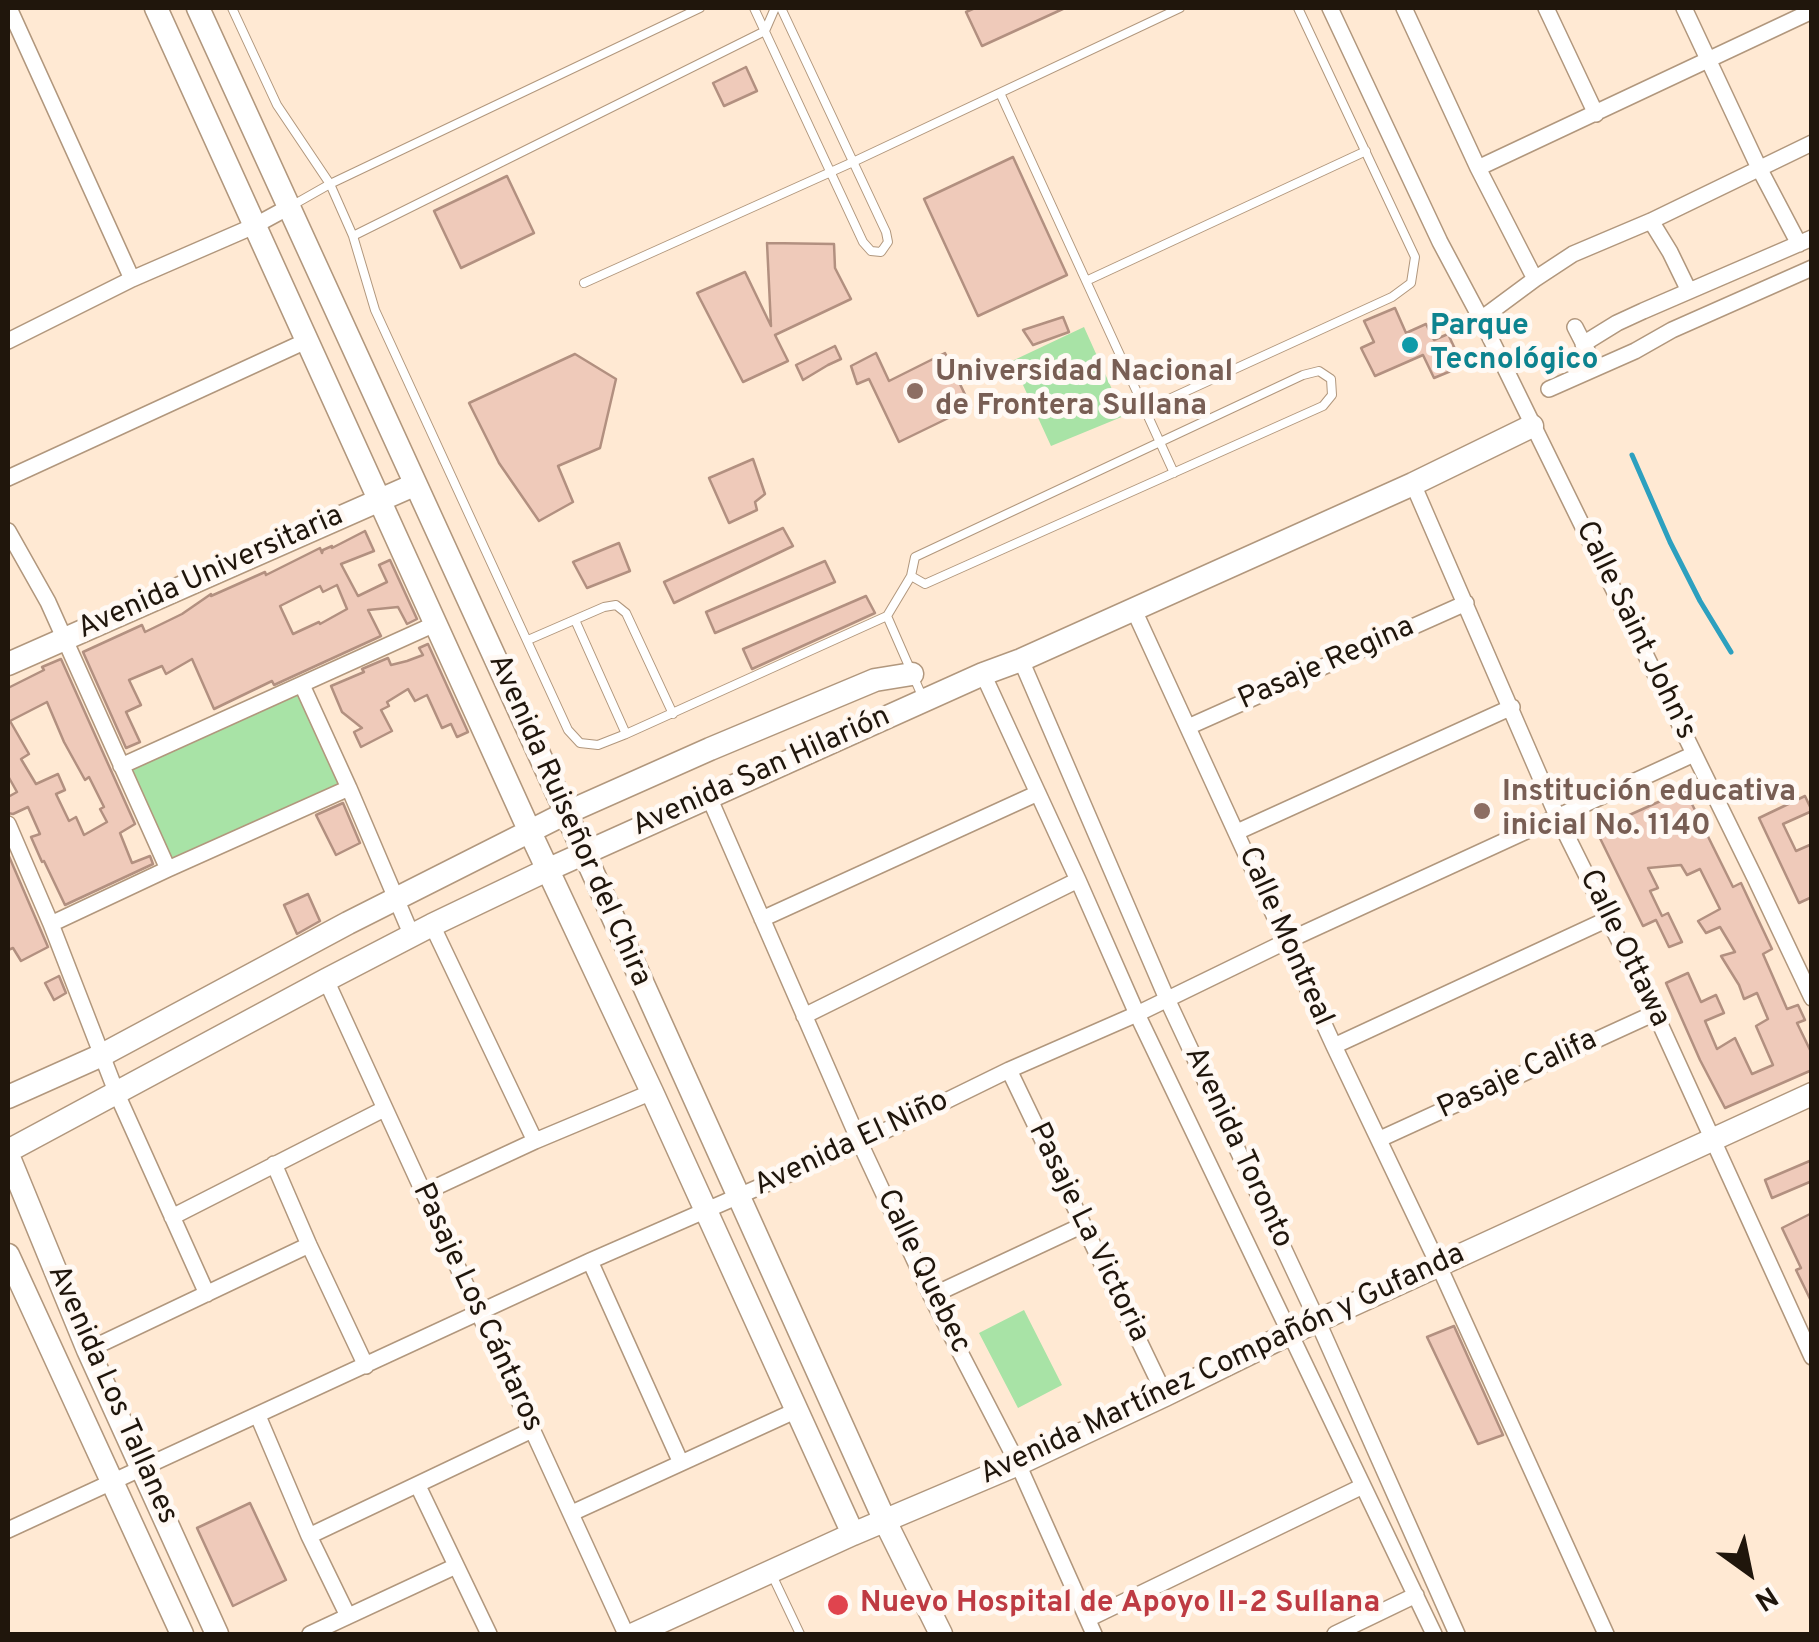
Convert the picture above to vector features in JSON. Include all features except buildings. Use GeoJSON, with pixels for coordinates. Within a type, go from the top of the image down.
{"type":"FeatureCollection","features":[{"type":"Feature","properties":{"kind":"street"},"geometry":{"type":"LineString","coordinates":[[9,8],[132,279]]}},
{"type":"Feature","properties":{"kind":"street"},"geometry":{"type":"LineString","coordinates":[[156,8],[853,1534]]}},
{"type":"Feature","properties":{"kind":"street","name":"Avenida Ruiseñor del Chira"},"geometry":{"type":"LineString","coordinates":[[198,8],[885,1521],[941,1634]]}},
{"type":"Feature","properties":{"kind":"street","name":"Calle Saint John's"},"geometry":{"type":"LineString","coordinates":[[1330,8],[1440,242],[1812,998]]}},
{"type":"Feature","properties":{"kind":"street"},"geometry":{"type":"LineString","coordinates":[[1404,8],[1534,279]]}},
{"type":"Feature","properties":{"kind":"street"},"geometry":{"type":"LineString","coordinates":[[1546,8],[1596,114]]}},
{"type":"Feature","properties":{"kind":"street"},"geometry":{"type":"LineString","coordinates":[[1583,344],[1618,323],[1805,241],[1759,168],[1684,8]]}},
{"type":"Feature","properties":{"kind":"street"},"geometry":{"type":"LineString","coordinates":[[1478,168],[1812,11]]}},
{"type":"Feature","properties":{"kind":"street"},"geometry":{"type":"LineString","coordinates":[[1480,319],[1573,254],[1812,143]]}},
{"type":"Feature","properties":{"kind":"street"},"geometry":{"type":"LineString","coordinates":[[10,335],[289,207]]}},
{"type":"Feature","properties":{"kind":"street"},"geometry":{"type":"LineString","coordinates":[[1651,221],[1689,291]]}},
{"type":"Feature","properties":{"kind":"street"},"geometry":{"type":"LineString","coordinates":[[1550,389],[1812,268]]}},
{"type":"Feature","properties":{"kind":"street"},"geometry":{"type":"LineString","coordinates":[[1575,327],[1596,368]]}},
{"type":"Feature","properties":{"kind":"street"},"geometry":{"type":"LineString","coordinates":[[8,478],[306,341]]}},
{"type":"Feature","properties":{"kind":"street","name":"Avenida San Hilarión"},"geometry":{"type":"LineString","coordinates":[[8,1153],[422,930],[708,797],[1413,484],[1532,426]]}},
{"type":"Feature","properties":{"kind":"street","name":"Calle Ottawa"},"geometry":{"type":"LineString","coordinates":[[1413,484],[1557,816],[1655,1013],[1812,1358]]}},
{"type":"Feature","properties":{"kind":"street","name":"Avenida Universitaria"},"geometry":{"type":"LineString","coordinates":[[8,664],[414,485]]}},
{"type":"Feature","properties":{"kind":"street"},"geometry":{"type":"LineString","coordinates":[[8,531],[65,637],[168,868]]}},
{"type":"Feature","properties":{"kind":"street","name":"Pasaje Regina"},"geometry":{"type":"LineString","coordinates":[[1188,727],[1466,603]]}},
{"type":"Feature","properties":{"kind":"street","name":"Calle Montreal"},"geometry":{"type":"LineString","coordinates":[[1133,608],[1606,1634]]}},
{"type":"Feature","properties":{"kind":"street"},"geometry":{"type":"LineString","coordinates":[[121,766],[435,624]]}},
{"type":"Feature","properties":{"kind":"street","name":"Avenida Toronto"},"geometry":{"type":"LineString","coordinates":[[1021,660],[1168,999],[1457,1634]]}},
{"type":"Feature","properties":{"kind":"street","name":"Avenida San Hilarión"},"geometry":{"type":"LineString","coordinates":[[8,1097],[102,1054],[566,813],[875,680],[912,674]]}},
{"type":"Feature","properties":{"kind":"street","name":"Avenida Toronto"},"geometry":{"type":"LineString","coordinates":[[983,674],[1136,1014],[1434,1634]]}},
{"type":"Feature","properties":{"kind":"street"},"geometry":{"type":"LineString","coordinates":[[302,684],[396,898],[422,930],[536,1141]]}},
{"type":"Feature","properties":{"kind":"street"},"geometry":{"type":"LineString","coordinates":[[1237,832],[1512,708]]}},
{"type":"Feature","properties":{"kind":"street","name":"Avenida El Niño"},"geometry":{"type":"LineString","coordinates":[[8,1530],[590,1262],[860,1143],[1009,1070],[1694,754]]}},
{"type":"Feature","properties":{"kind":"street"},"geometry":{"type":"LineString","coordinates":[[52,924],[349,788]]}},
{"type":"Feature","properties":{"kind":"street"},"geometry":{"type":"LineString","coordinates":[[762,918],[1038,792]]}},
{"type":"Feature","properties":{"kind":"street","name":"Calle Quebec"},"geometry":{"type":"LineString","coordinates":[[708,797],[860,1143],[931,1296],[1018,1464],[1094,1634]]}},
{"type":"Feature","properties":{"kind":"street"},"geometry":{"type":"LineString","coordinates":[[8,824],[52,924],[117,1094],[207,1294]]}},
{"type":"Feature","properties":{"kind":"street"},"geometry":{"type":"LineString","coordinates":[[804,1016],[1078,880]]}},
{"type":"Feature","properties":{"kind":"street"},"geometry":{"type":"LineString","coordinates":[[1334,1046],[1608,919]]}},
{"type":"Feature","properties":{"kind":"street","name":"Pasaje Los Cántaros"},"geometry":{"type":"LineString","coordinates":[[326,980],[626,1634]]}},
{"type":"Feature","properties":{"kind":"street","name":"Pasaje Califa"},"geometry":{"type":"LineString","coordinates":[[1380,1139],[1655,1013]]}},
{"type":"Feature","properties":{"kind":"street","name":"Pasaje La Victoria"},"geometry":{"type":"LineString","coordinates":[[1009,1070],[1165,1396]]}},
{"type":"Feature","properties":{"kind":"street"},"geometry":{"type":"LineString","coordinates":[[423,1194],[652,1092]]}},
{"type":"Feature","properties":{"kind":"street","name":"Avenida Martínez Compañón y Gufanda"},"geometry":{"type":"LineString","coordinates":[[634,1634],[1018,1464],[1438,1264],[1812,1094]]}},
{"type":"Feature","properties":{"kind":"street"},"geometry":{"type":"LineString","coordinates":[[172,1217],[384,1109]]}},
{"type":"Feature","properties":{"kind":"street","name":"Avenida Los Tallanes"},"geometry":{"type":"LineString","coordinates":[[8,1153],[88,1350],[217,1634]]}},
{"type":"Feature","properties":{"kind":"street"},"geometry":{"type":"LineString","coordinates":[[274,1164],[366,1366]]}},
{"type":"Feature","properties":{"kind":"street"},"geometry":{"type":"LineString","coordinates":[[931,1296],[1083,1225]]}},
{"type":"Feature","properties":{"kind":"street"},"geometry":{"type":"LineString","coordinates":[[88,1350],[309,1245]]}},
{"type":"Feature","properties":{"kind":"street"},"geometry":{"type":"LineString","coordinates":[[8,1255],[15,1294],[112,1483],[182,1634]]}},
{"type":"Feature","properties":{"kind":"street"},"geometry":{"type":"LineString","coordinates":[[590,1262],[681,1462]]}},
{"type":"Feature","properties":{"kind":"street"},"geometry":{"type":"LineString","coordinates":[[572,1513],[797,1410]]}},
{"type":"Feature","properties":{"kind":"street"},"geometry":{"type":"LineString","coordinates":[[258,1416],[348,1616]]}},
{"type":"Feature","properties":{"kind":"street"},"geometry":{"type":"LineString","coordinates":[[310,1536],[532,1430]]}},
{"type":"Feature","properties":{"kind":"street"},"geometry":{"type":"LineString","coordinates":[[418,1486],[489,1634]]}},
{"type":"Feature","properties":{"kind":"street"},"geometry":{"type":"LineString","coordinates":[[1088,1618],[1363,1486]]}},
{"type":"Feature","properties":{"kind":"street"},"geometry":{"type":"LineString","coordinates":[[310,1634],[456,1566]]}},
{"type":"Feature","properties":{"kind":"street"},"geometry":{"type":"LineString","coordinates":[[1335,1634],[1416,1595]]}},
{"type":"Feature","properties":{"kind":"lane"},"geometry":{"type":"LineString","coordinates":[[232,8],[278,105],[330,184],[353,236],[375,310],[568,730],[580,743],[598,744],[626,734],[886,616],[911,576],[915,557],[1303,375],[1320,371],[1331,379],[1332,395],[1323,406],[925,584],[911,576]]}},
{"type":"Feature","properties":{"kind":"lane"},"geometry":{"type":"LineString","coordinates":[[289,207],[700,8]]}},
{"type":"Feature","properties":{"kind":"lane"},"geometry":{"type":"LineString","coordinates":[[754,8],[863,242],[871,251],[881,252],[888,242],[886,232],[778,8]]}},
{"type":"Feature","properties":{"kind":"lane"},"geometry":{"type":"LineString","coordinates":[[353,236],[765,31],[778,8]]}},
{"type":"Feature","properties":{"kind":"lane"},"geometry":{"type":"LineString","coordinates":[[584,283],[854,162],[1180,8]]}},
{"type":"Feature","properties":{"kind":"lane"},"geometry":{"type":"LineString","coordinates":[[1145,410],[1392,298],[1411,282],[1415,258],[1298,8]]}},
{"type":"Feature","properties":{"kind":"lane"},"geometry":{"type":"LineString","coordinates":[[1000,93],[1174,473]]}},
{"type":"Feature","properties":{"kind":"lane"},"geometry":{"type":"LineString","coordinates":[[1086,281],[1366,152]]}},
{"type":"Feature","properties":{"kind":"lane"},"geometry":{"type":"LineString","coordinates":[[528,640],[616,605],[626,613],[673,714]]}},
{"type":"Feature","properties":{"kind":"lane"},"geometry":{"type":"LineString","coordinates":[[886,616],[924,700]]}},
{"type":"Feature","properties":{"kind":"lane"},"geometry":{"type":"LineString","coordinates":[[574,620],[626,734]]}},
{"type":"Feature","properties":{"kind":"lane"},"geometry":{"type":"LineString","coordinates":[[771,1572],[800,1634]]}},
{"type":"Feature","properties":{"kind":"green space"},"geometry":{"type":"Polygon","coordinates":[[[1084,327],[1124,416],[1051,446],[1012,361],[1084,327]]]}},
{"type":"Feature","properties":{"kind":"green space"},"geometry":{"type":"Polygon","coordinates":[[[302,685],[349,788],[168,869],[121,766],[302,685]]]}},
{"type":"Feature","properties":{"kind":"green space"},"geometry":{"type":"Polygon","coordinates":[[[1024,1310],[1062,1385],[1018,1408],[979,1333],[1024,1310]]]}},
{"type":"Feature","properties":{"kind":"waterway"},"geometry":{"type":"LineString","coordinates":[[1632,455],[1670,542],[1731,652]]}},
{"type":"Feature","properties":{"kind":"place","name":"Parque Tecnológico"},"geometry":{"type":"Point","coordinates":[1410,345]}},
{"type":"Feature","properties":{"kind":"place","name":"Universidad Nacional de Frontera Sullana"},"geometry":{"type":"Point","coordinates":[915,391]}},
{"type":"Feature","properties":{"kind":"place","name":"Institución educativa inicial No. 1140"},"geometry":{"type":"Point","coordinates":[1482,811]}},
{"type":"Feature","properties":{"kind":"place","name":"Nuevo Hospital de Apoyo II-2 Sullana"},"geometry":{"type":"Point","coordinates":[838,1605]}}]}
